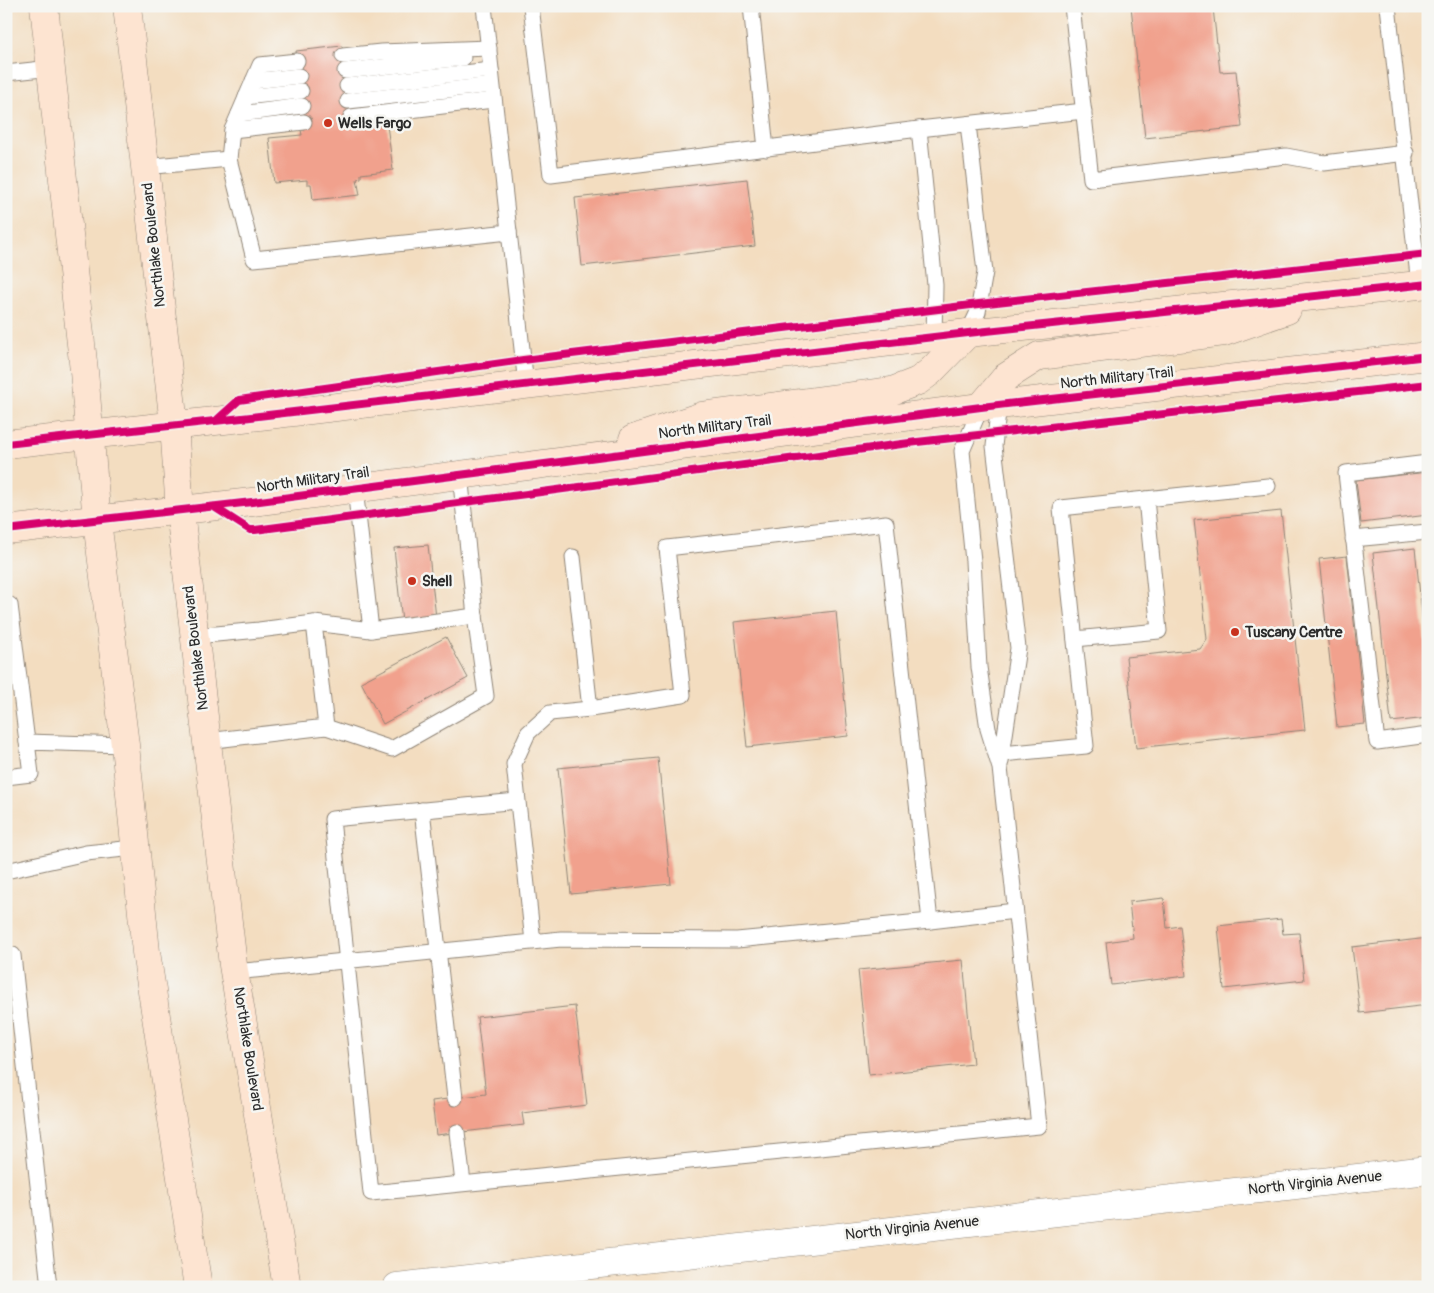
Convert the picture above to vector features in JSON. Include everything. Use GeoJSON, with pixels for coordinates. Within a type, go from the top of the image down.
{"type":"FeatureCollection","features":[{"type":"Feature","properties":{"kind":"main road"},"geometry":{"type":"LineString","coordinates":[[44,6],[91,435],[97,521],[125,745],[146,952],[198,1287]]}},
{"type":"Feature","properties":{"kind":"main road","name":"Northlake Boulevard"},"geometry":{"type":"LineString","coordinates":[[127,6],[174,425],[180,511],[235,972],[287,1287]]}},
{"type":"Feature","properties":{"kind":"main road"},"geometry":{"type":"LineString","coordinates":[[6,444],[968,333],[1423,284]]}},
{"type":"Feature","properties":{"kind":"main road"},"geometry":{"type":"LineString","coordinates":[[990,406],[1006,376],[1039,356],[1224,332],[1276,313],[1346,292]]}},
{"type":"Feature","properties":{"kind":"main road"},"geometry":{"type":"LineString","coordinates":[[574,459],[702,416],[892,391],[918,381],[930,372],[968,333]]}},
{"type":"Feature","properties":{"kind":"main road","name":"North Military Trail"},"geometry":{"type":"LineString","coordinates":[[6,530],[180,511],[990,406],[1428,356]]}},
{"type":"Feature","properties":{"kind":"street","name":"North Virginia Avenue"},"geometry":{"type":"LineString","coordinates":[[397,1287],[449,1284],[1428,1170]]}},
{"type":"Feature","properties":{"kind":"lane"},"geometry":{"type":"LineString","coordinates":[[484,6],[526,385]]}},
{"type":"Feature","properties":{"kind":"lane"},"geometry":{"type":"LineString","coordinates":[[531,6],[551,175],[1084,111]]}},
{"type":"Feature","properties":{"kind":"lane"},"geometry":{"type":"LineString","coordinates":[[751,6],[766,149]]}},
{"type":"Feature","properties":{"kind":"lane"},"geometry":{"type":"LineString","coordinates":[[1072,6],[1091,178],[1286,156],[1324,163],[1406,154]]}},
{"type":"Feature","properties":{"kind":"lane"},"geometry":{"type":"LineString","coordinates":[[1388,6],[1423,284]]}},
{"type":"Feature","properties":{"kind":"lane"},"geometry":{"type":"LineString","coordinates":[[343,56],[381,52],[489,51]]}},
{"type":"Feature","properties":{"kind":"lane"},"geometry":{"type":"LineString","coordinates":[[489,51],[346,78],[491,78]]}},
{"type":"Feature","properties":{"kind":"lane"},"geometry":{"type":"LineString","coordinates":[[297,61],[260,65],[232,130],[229,159],[254,259],[509,232]]}},
{"type":"Feature","properties":{"kind":"lane"},"geometry":{"type":"LineString","coordinates":[[6,73],[51,68]]}},
{"type":"Feature","properties":{"kind":"lane"},"geometry":{"type":"LineString","coordinates":[[253,81],[299,76]]}},
{"type":"Feature","properties":{"kind":"lane"},"geometry":{"type":"LineString","coordinates":[[348,101],[491,78]]}},
{"type":"Feature","properties":{"kind":"lane"},"geometry":{"type":"LineString","coordinates":[[239,114],[302,99],[246,97]]}},
{"type":"Feature","properties":{"kind":"lane"},"geometry":{"type":"LineString","coordinates":[[350,116],[494,100]]}},
{"type":"Feature","properties":{"kind":"lane"},"geometry":{"type":"LineString","coordinates":[[232,130],[304,122]]}},
{"type":"Feature","properties":{"kind":"lane"},"geometry":{"type":"LineString","coordinates":[[968,124],[985,272],[978,312],[968,333]]}},
{"type":"Feature","properties":{"kind":"lane"},"geometry":{"type":"LineString","coordinates":[[919,130],[935,285],[934,338]]}},
{"type":"Feature","properties":{"kind":"lane"},"geometry":{"type":"LineString","coordinates":[[145,167],[229,159]]}},
{"type":"Feature","properties":{"kind":"lane"},"geometry":{"type":"LineString","coordinates":[[990,406],[962,451],[973,561],[980,667],[988,730],[1001,761]]}},
{"type":"Feature","properties":{"kind":"lane"},"geometry":{"type":"LineString","coordinates":[[517,801],[332,819],[372,1193],[1040,1126],[1015,911],[1001,761],[1018,648],[990,406]]}},
{"type":"Feature","properties":{"kind":"lane"},"geometry":{"type":"LineString","coordinates":[[1428,463],[1346,473],[1377,742],[1428,735]]}},
{"type":"Feature","properties":{"kind":"lane"},"geometry":{"type":"LineString","coordinates":[[208,741],[326,726],[392,749],[486,696],[475,616],[460,474]]}},
{"type":"Feature","properties":{"kind":"lane"},"geometry":{"type":"LineString","coordinates":[[1001,761],[1086,746],[1062,508],[1268,486]]}},
{"type":"Feature","properties":{"kind":"lane"},"geometry":{"type":"LineString","coordinates":[[355,488],[371,630]]}},
{"type":"Feature","properties":{"kind":"lane"},"geometry":{"type":"LineString","coordinates":[[1076,639],[1159,631],[1146,499]]}},
{"type":"Feature","properties":{"kind":"lane"},"geometry":{"type":"LineString","coordinates":[[533,942],[514,764],[528,733],[550,713],[684,695],[667,548],[886,523],[930,921]]}},
{"type":"Feature","properties":{"kind":"lane"},"geometry":{"type":"LineString","coordinates":[[1353,539],[1428,532]]}},
{"type":"Feature","properties":{"kind":"lane"},"geometry":{"type":"LineString","coordinates":[[572,557],[590,709]]}},
{"type":"Feature","properties":{"kind":"lane"},"geometry":{"type":"LineString","coordinates":[[6,606],[10,605],[31,774],[6,777]]}},
{"type":"Feature","properties":{"kind":"lane"},"geometry":{"type":"LineString","coordinates":[[195,636],[314,623],[371,630],[475,616]]}},
{"type":"Feature","properties":{"kind":"lane"},"geometry":{"type":"LineString","coordinates":[[314,623],[326,726]]}},
{"type":"Feature","properties":{"kind":"lane"},"geometry":{"type":"LineString","coordinates":[[27,742],[125,745]]}},
{"type":"Feature","properties":{"kind":"lane"},"geometry":{"type":"LineString","coordinates":[[422,810],[455,1098]]}},
{"type":"Feature","properties":{"kind":"lane"},"geometry":{"type":"LineString","coordinates":[[6,871],[86,853],[134,848]]}},
{"type":"Feature","properties":{"kind":"lane"},"geometry":{"type":"LineString","coordinates":[[235,972],[561,939],[737,940],[1015,911]]}},
{"type":"Feature","properties":{"kind":"lane"},"geometry":{"type":"LineString","coordinates":[[6,956],[13,955],[49,1287]]}},
{"type":"Feature","properties":{"kind":"lane"},"geometry":{"type":"LineString","coordinates":[[457,1132],[463,1184]]}},
{"type":"Feature","properties":{"kind":"building"},"geometry":{"type":"Polygon","coordinates":[[[1131,6],[1220,6],[1213,8],[1220,72],[1236,71],[1242,127],[1145,138],[1131,6]]]}},
{"type":"Feature","properties":{"kind":"building","name":"Wells Fargo"},"geometry":{"type":"Polygon","coordinates":[[[342,46],[351,117],[356,128],[387,125],[393,170],[361,174],[361,178],[357,179],[360,195],[313,200],[311,184],[307,184],[307,180],[274,183],[269,138],[302,135],[301,130],[305,130],[296,51],[342,46]]]}},
{"type":"Feature","properties":{"kind":"building"},"geometry":{"type":"Polygon","coordinates":[[[747,179],[755,246],[582,266],[575,198],[747,179]]]}},
{"type":"Feature","properties":{"kind":"building"},"geometry":{"type":"Polygon","coordinates":[[[1428,472],[1428,515],[1361,523],[1356,480],[1428,472]]]}},
{"type":"Feature","properties":{"kind":"building"},"geometry":{"type":"Polygon","coordinates":[[[1281,511],[1305,730],[1136,748],[1126,657],[1200,649],[1207,639],[1194,520],[1281,511]]]}},
{"type":"Feature","properties":{"kind":"building"},"geometry":{"type":"Polygon","coordinates":[[[428,545],[436,618],[402,622],[394,548],[428,545]]]}},
{"type":"Feature","properties":{"kind":"building"},"geometry":{"type":"Polygon","coordinates":[[[1415,548],[1428,671],[1428,718],[1391,722],[1373,553],[1415,548]]]}},
{"type":"Feature","properties":{"kind":"building"},"geometry":{"type":"Polygon","coordinates":[[[1347,556],[1365,724],[1337,727],[1319,559],[1347,556]]]}},
{"type":"Feature","properties":{"kind":"building"},"geometry":{"type":"Polygon","coordinates":[[[836,611],[848,736],[747,747],[734,622],[836,611]]]}},
{"type":"Feature","properties":{"kind":"building"},"geometry":{"type":"Polygon","coordinates":[[[446,637],[468,678],[383,724],[361,682],[446,637]]]}},
{"type":"Feature","properties":{"kind":"building"},"geometry":{"type":"Polygon","coordinates":[[[658,758],[671,884],[571,894],[558,768],[658,758]]]}},
{"type":"Feature","properties":{"kind":"building"},"geometry":{"type":"Polygon","coordinates":[[[1164,898],[1167,928],[1180,926],[1186,976],[1111,985],[1106,942],[1133,938],[1129,902],[1164,898]]]}},
{"type":"Feature","properties":{"kind":"building"},"geometry":{"type":"Polygon","coordinates":[[[1281,919],[1283,934],[1299,933],[1304,980],[1224,989],[1218,926],[1281,919]]]}},
{"type":"Feature","properties":{"kind":"building"},"geometry":{"type":"Polygon","coordinates":[[[1428,938],[1428,1005],[1360,1013],[1352,947],[1428,938]]]}},
{"type":"Feature","properties":{"kind":"building"},"geometry":{"type":"Polygon","coordinates":[[[963,960],[973,1064],[869,1075],[858,970],[963,960]]]}},
{"type":"Feature","properties":{"kind":"building"},"geometry":{"type":"Polygon","coordinates":[[[575,1006],[587,1105],[522,1113],[524,1125],[436,1135],[432,1101],[486,1094],[477,1017],[575,1006]]]}},
{"type":"Feature","properties":{"kind":"cycle path"},"geometry":{"type":"LineString","coordinates":[[218,419],[239,400],[523,360],[979,304],[1428,254]]}},
{"type":"Feature","properties":{"kind":"cycle path"},"geometry":{"type":"LineString","coordinates":[[6,444],[968,333],[1428,284]]}},
{"type":"Feature","properties":{"kind":"cycle path"},"geometry":{"type":"LineString","coordinates":[[6,530],[252,502],[981,407],[1428,356]]}},
{"type":"Feature","properties":{"kind":"cycle path"},"geometry":{"type":"LineString","coordinates":[[214,507],[250,530],[255,530],[917,442],[1428,384]]}},
{"type":"Feature","properties":{"kind":"place","name":"Wells Fargo"},"geometry":{"type":"Point","coordinates":[328,123]}},
{"type":"Feature","properties":{"kind":"place","name":"Shell"},"geometry":{"type":"Point","coordinates":[412,581]}},
{"type":"Feature","properties":{"kind":"place","name":"Tuscany Centre"},"geometry":{"type":"Point","coordinates":[1235,632]}}]}
